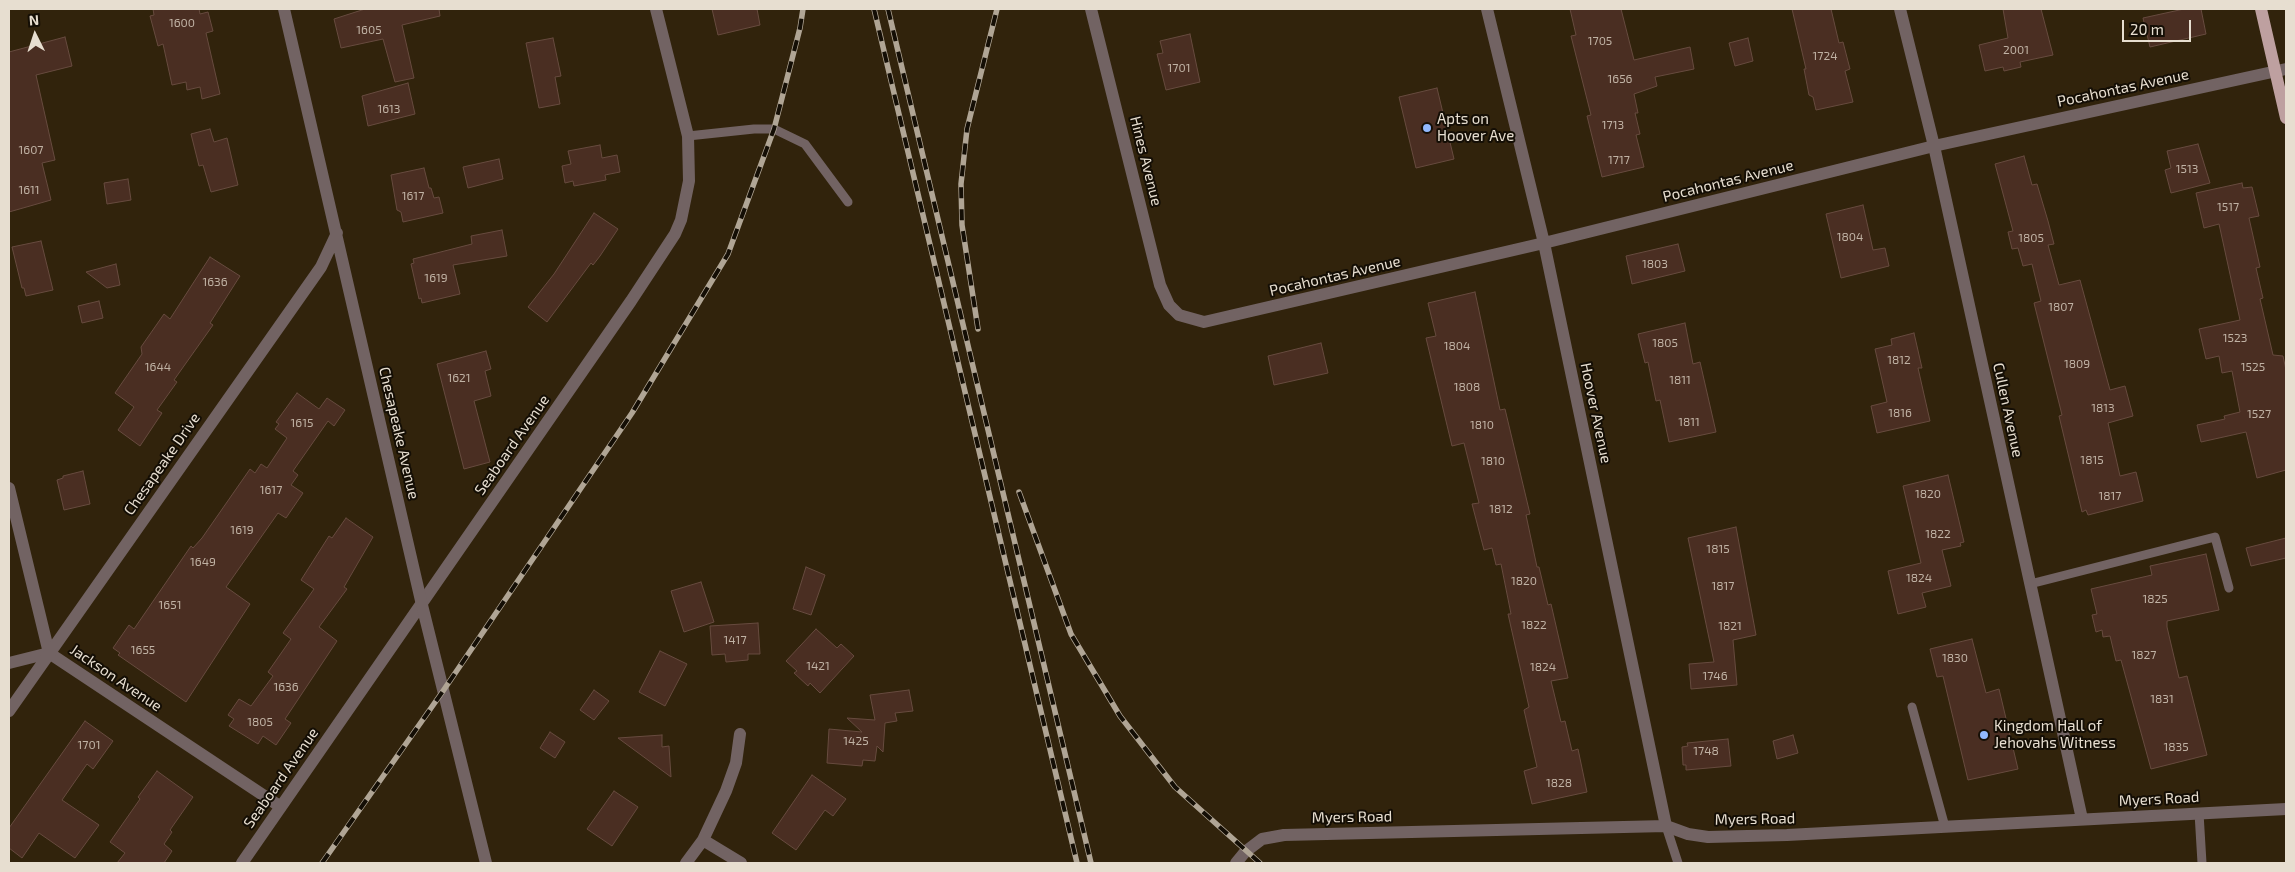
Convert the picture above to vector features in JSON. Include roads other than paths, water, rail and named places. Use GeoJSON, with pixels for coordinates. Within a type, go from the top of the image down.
{"type":"FeatureCollection","features":[{"type":"Feature","properties":{"kind":"main road"},"geometry":{"type":"LineString","coordinates":[[2260,9],[2281,70],[2286,118]]}},
{"type":"Feature","properties":{"kind":"street","name":"Chesapeake Avenue"},"geometry":{"type":"LineString","coordinates":[[284,9],[422,605],[486,863]]}},
{"type":"Feature","properties":{"kind":"street","name":"Seaboard Avenue"},"geometry":{"type":"LineString","coordinates":[[242,863],[422,605],[675,234],[681,220],[689,181],[688,136],[656,9]]}},
{"type":"Feature","properties":{"kind":"street","name":"Hines Avenue"},"geometry":{"type":"LineString","coordinates":[[1092,9],[1160,285],[1169,304],[1179,315]]}},
{"type":"Feature","properties":{"kind":"street","name":"Hoover Avenue"},"geometry":{"type":"LineString","coordinates":[[1487,9],[1544,243],[1666,826]]}},
{"type":"Feature","properties":{"kind":"street","name":"Cullen Avenue"},"geometry":{"type":"LineString","coordinates":[[1900,9],[1934,146],[2082,819]]}},
{"type":"Feature","properties":{"kind":"street","name":"Pocahontas Avenue"},"geometry":{"type":"LineString","coordinates":[[1179,315],[1204,322],[1232,318],[1934,146],[2281,70]]}},
{"type":"Feature","properties":{"kind":"street","name":"Chesapeake Drive"},"geometry":{"type":"LineString","coordinates":[[9,711],[321,267],[337,233]]}},
{"type":"Feature","properties":{"kind":"street","name":"Jackson Avenue"},"geometry":{"type":"LineString","coordinates":[[9,488],[49,652],[281,807]]}},
{"type":"Feature","properties":{"kind":"street"},"geometry":{"type":"LineString","coordinates":[[9,663],[49,652]]}},
{"type":"Feature","properties":{"kind":"street"},"geometry":{"type":"LineString","coordinates":[[686,863],[702,840],[726,791],[736,763],[740,734]]}},
{"type":"Feature","properties":{"kind":"street","name":"Myers Road"},"geometry":{"type":"LineString","coordinates":[[1236,863],[1245,852],[1262,839],[1284,835],[1666,826],[1688,834],[1708,837],[1787,835],[2286,809]]}},
{"type":"Feature","properties":{"kind":"street"},"geometry":{"type":"LineString","coordinates":[[702,840],[741,863]]}},
{"type":"Feature","properties":{"kind":"lane"},"geometry":{"type":"LineString","coordinates":[[688,136],[754,129],[774,129],[805,144],[848,202]]}},
{"type":"Feature","properties":{"kind":"lane"},"geometry":{"type":"LineString","coordinates":[[2030,584],[2215,537],[2229,588]]}},
{"type":"Feature","properties":{"kind":"lane"},"geometry":{"type":"LineString","coordinates":[[1912,707],[1945,826]]}},
{"type":"Feature","properties":{"kind":"lane"},"geometry":{"type":"LineString","coordinates":[[2199,813],[2202,863]]}},
{"type":"Feature","properties":{"kind":"lane"},"geometry":{"type":"LineString","coordinates":[[1666,826],[1678,863]]}},
{"type":"Feature","properties":{"kind":"railway"},"geometry":{"type":"LineString","coordinates":[[322,863],[443,691],[632,413],[728,254],[774,129],[800,28],[803,9]]}},
{"type":"Feature","properties":{"kind":"railway"},"geometry":{"type":"LineString","coordinates":[[874,9],[1077,863]]}},
{"type":"Feature","properties":{"kind":"railway"},"geometry":{"type":"LineString","coordinates":[[888,9],[1091,863]]}},
{"type":"Feature","properties":{"kind":"railway"},"geometry":{"type":"LineString","coordinates":[[978,329],[962,225],[961,184],[967,129],[997,9]]}},
{"type":"Feature","properties":{"kind":"railway"},"geometry":{"type":"LineString","coordinates":[[1019,492],[1071,634],[1120,716],[1175,787],[1260,863]]}},
{"type":"Feature","properties":{"kind":"place","name":"Apts on Hoover Ave"},"geometry":{"type":"Point","coordinates":[1427,128]}},
{"type":"Feature","properties":{"kind":"place","name":"Kingdom Hall of Jehovahs Witness"},"geometry":{"type":"Point","coordinates":[1984,735]}}]}
